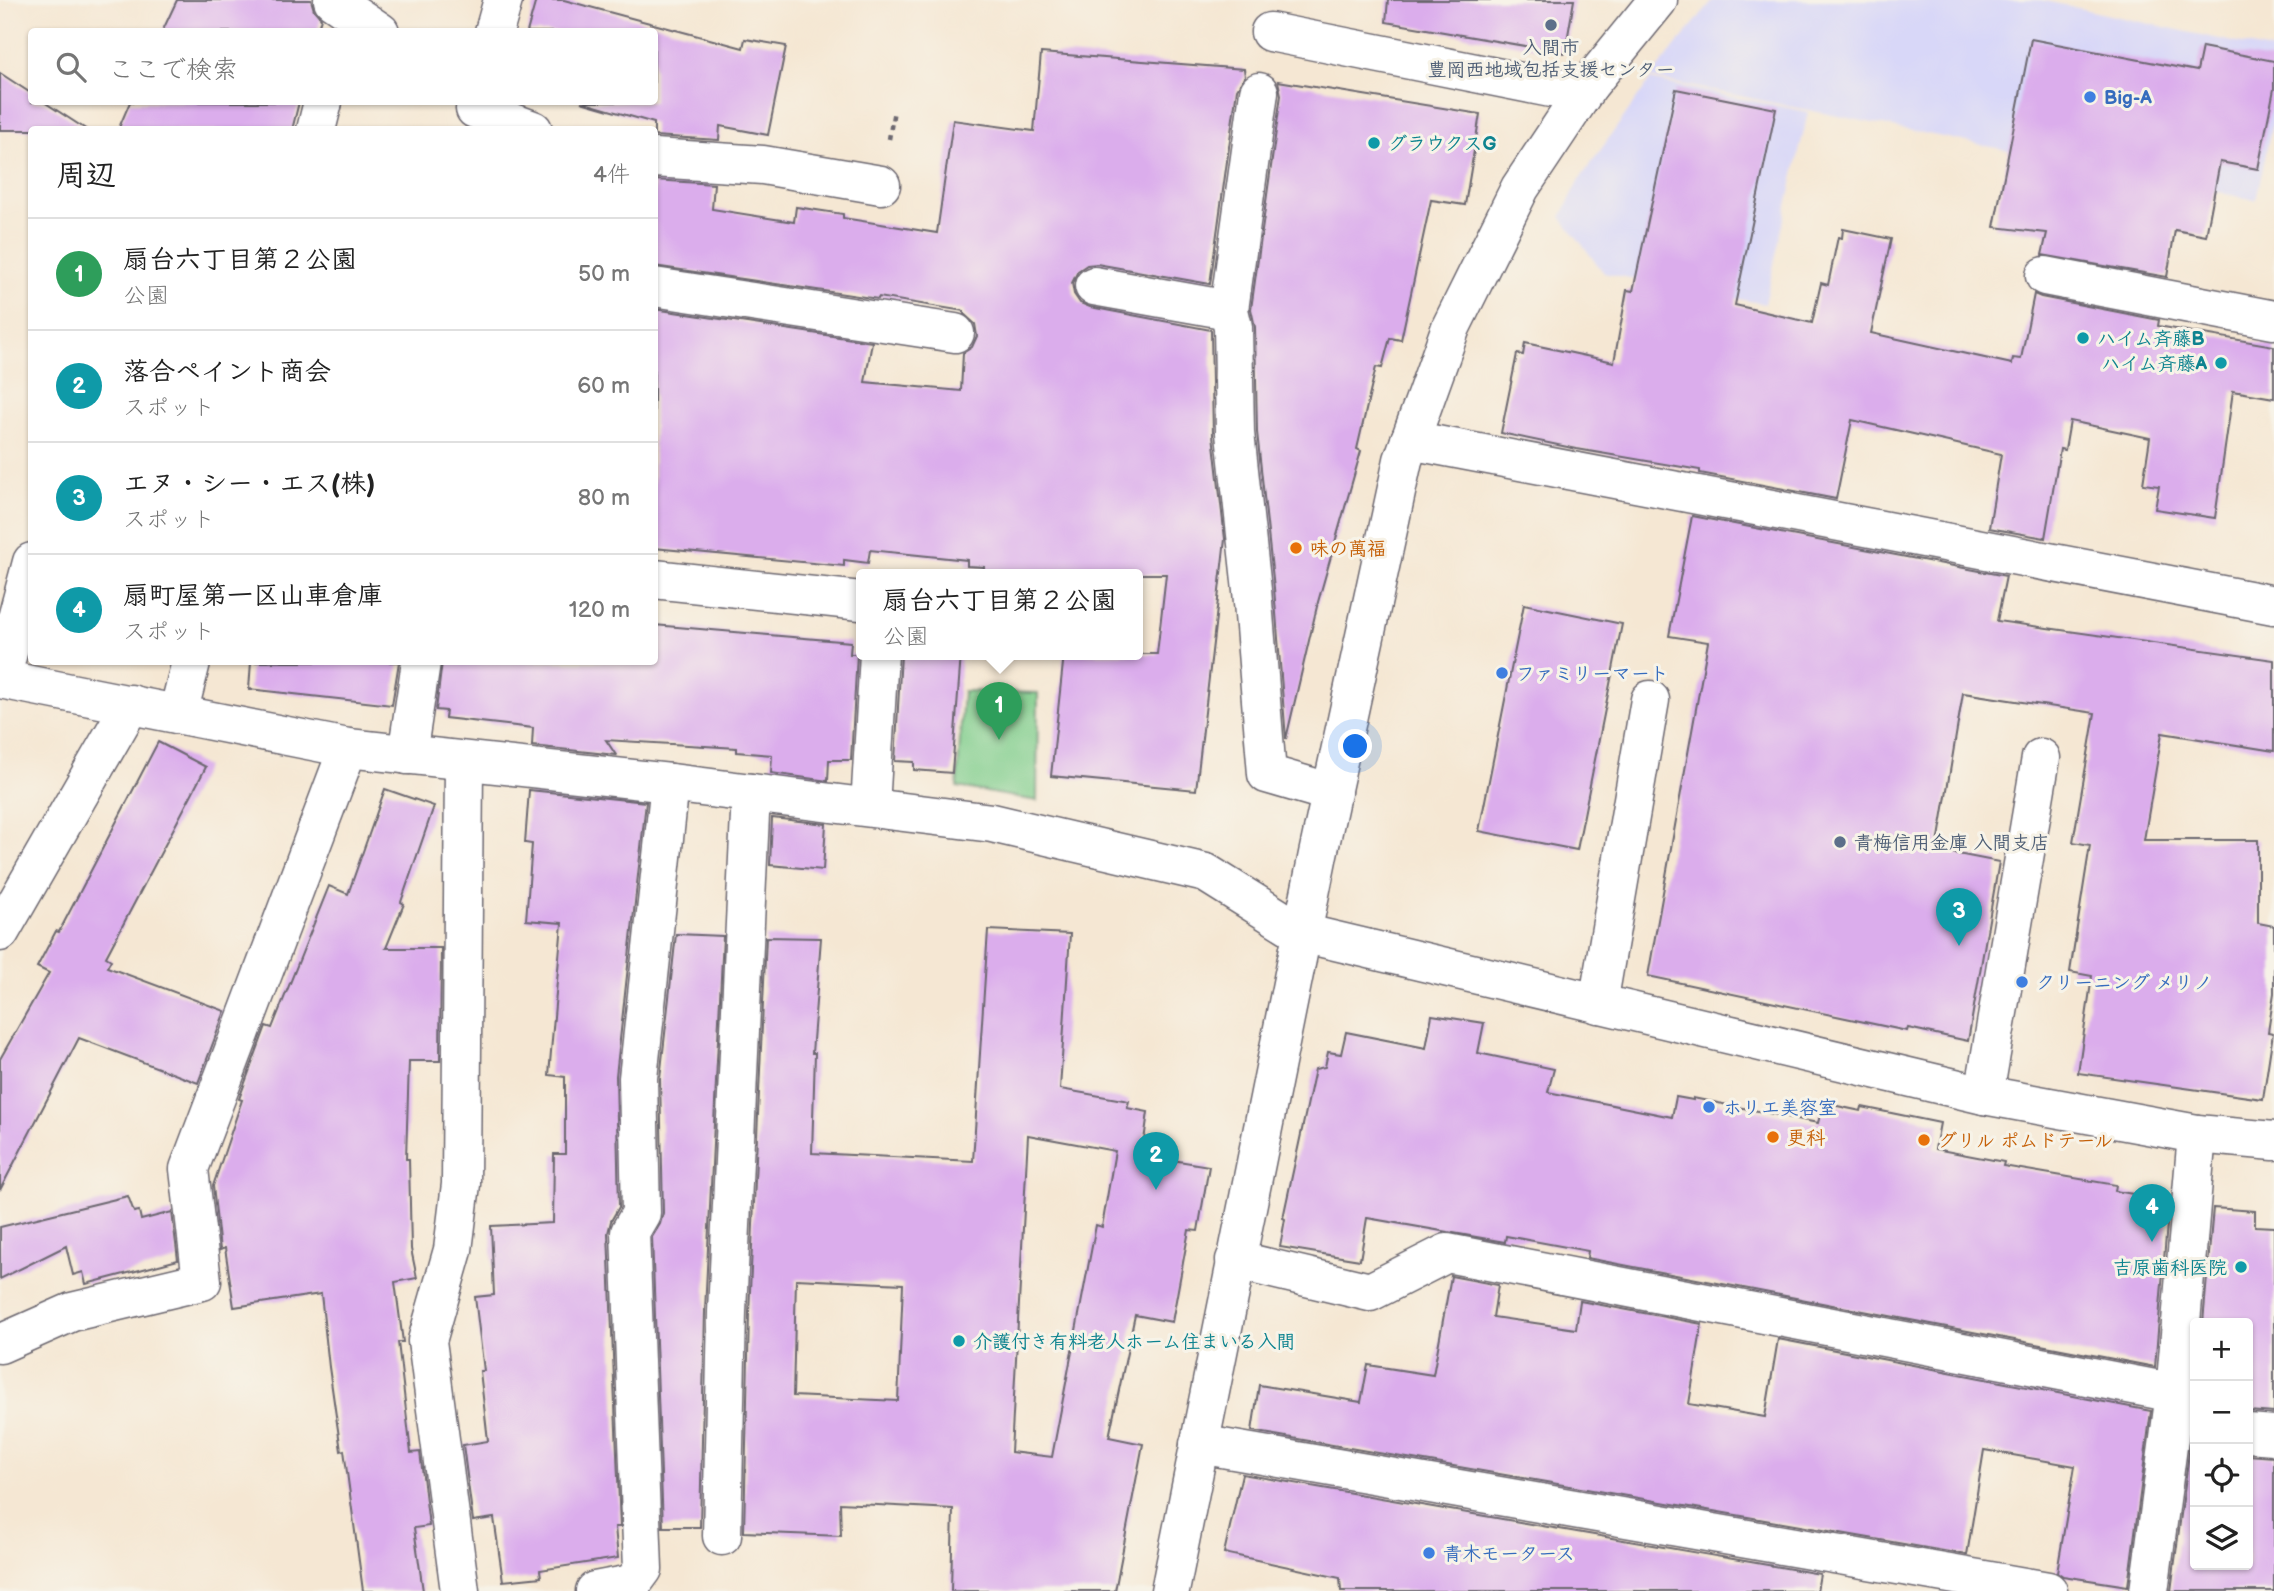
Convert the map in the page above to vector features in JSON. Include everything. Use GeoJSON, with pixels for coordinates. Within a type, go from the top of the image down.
{"type":"FeatureCollection","features":[{"type":"Feature","properties":{"kind":"street"},"geometry":{"type":"LineString","coordinates":[[495,28],[503,0]]}},
{"type":"Feature","properties":{"kind":"street"},"geometry":{"type":"LineString","coordinates":[[1170,1591],[1302,933],[1403,460],[1451,327],[1515,200],[1588,86],[1658,0]]}},
{"type":"Feature","properties":{"kind":"street"},"geometry":{"type":"LineString","coordinates":[[340,14],[371,28]]}},
{"type":"Feature","properties":{"kind":"street"},"geometry":{"type":"LineString","coordinates":[[1270,32],[1551,88],[1588,86]]}},
{"type":"Feature","properties":{"kind":"street"},"geometry":{"type":"LineString","coordinates":[[1259,92],[1229,310],[1233,327],[1235,433],[1252,590],[1267,774],[1332,793]]}},
{"type":"Feature","properties":{"kind":"street"},"geometry":{"type":"LineString","coordinates":[[317,126],[322,105]]}},
{"type":"Feature","properties":{"kind":"street"},"geometry":{"type":"LineString","coordinates":[[475,113],[519,126]]}},
{"type":"Feature","properties":{"kind":"street"},"geometry":{"type":"LineString","coordinates":[[658,158],[763,165],[881,184]]}},
{"type":"Feature","properties":{"kind":"street"},"geometry":{"type":"LineString","coordinates":[[2045,276],[2274,320]]}},
{"type":"Feature","properties":{"kind":"street"},"geometry":{"type":"LineString","coordinates":[[1094,286],[1229,310]]}},
{"type":"Feature","properties":{"kind":"street"},"geometry":{"type":"LineString","coordinates":[[658,288],[955,333]]}},
{"type":"Feature","properties":{"kind":"street"},"geometry":{"type":"LineString","coordinates":[[1410,440],[2274,605]]}},
{"type":"Feature","properties":{"kind":"street"},"geometry":{"type":"LineString","coordinates":[[28,577],[0,679],[348,748],[670,783],[992,823],[1206,873],[1302,933],[1984,1095],[2197,1134],[2274,1140]]}},
{"type":"Feature","properties":{"kind":"street"},"geometry":{"type":"LineString","coordinates":[[658,579],[856,600]]}},
{"type":"Feature","properties":{"kind":"street"},"geometry":{"type":"LineString","coordinates":[[870,807],[879,660]]}},
{"type":"Feature","properties":{"kind":"street"},"geometry":{"type":"LineString","coordinates":[[178,714],[190,665]]}},
{"type":"Feature","properties":{"kind":"street"},"geometry":{"type":"LineString","coordinates":[[407,755],[421,665]]}},
{"type":"Feature","properties":{"kind":"street"},"geometry":{"type":"LineString","coordinates":[[1598,1004],[1650,701]]}},
{"type":"Feature","properties":{"kind":"street"},"geometry":{"type":"LineString","coordinates":[[0,932],[131,704]]}},
{"type":"Feature","properties":{"kind":"street"},"geometry":{"type":"LineString","coordinates":[[0,1344],[72,1311],[202,1281],[189,1169],[348,748]]}},
{"type":"Feature","properties":{"kind":"street"},"geometry":{"type":"LineString","coordinates":[[1984,1095],[2041,758]]}},
{"type":"Feature","properties":{"kind":"street"},"geometry":{"type":"LineString","coordinates":[[460,1591],[427,1341],[453,1250],[461,1184],[464,761]]}},
{"type":"Feature","properties":{"kind":"street"},"geometry":{"type":"LineString","coordinates":[[594,1591],[633,1587],[643,1569],[630,1232],[641,1213],[638,1078],[670,783]]}},
{"type":"Feature","properties":{"kind":"street"},"geometry":{"type":"LineString","coordinates":[[722,1536],[726,1312],[751,793]]}},
{"type":"Feature","properties":{"kind":"street"},"geometry":{"type":"LineString","coordinates":[[2149,1591],[2180,1416],[2197,1134]]}},
{"type":"Feature","properties":{"kind":"street"},"geometry":{"type":"LineString","coordinates":[[1236,1260],[1370,1292],[1447,1253],[2180,1416]]}},
{"type":"Feature","properties":{"kind":"street"},"geometry":{"type":"LineString","coordinates":[[2253,1433],[2274,1435]]}},
{"type":"Feature","properties":{"kind":"street"},"geometry":{"type":"LineString","coordinates":[[1199,1444],[2048,1591]]}},
{"type":"Feature","properties":{"kind":"shaded area"},"geometry":{"type":"Polygon","coordinates":[[[1713,0],[2041,0],[2274,51],[2274,114],[2256,200],[1650,78],[1713,0]]]}},
{"type":"Feature","properties":{"kind":"shaded area"},"geometry":{"type":"Polygon","coordinates":[[[1650,80],[1808,112],[1765,304],[1604,273],[1561,217],[1580,179],[1650,80]]]}},
{"type":"Feature","properties":{"kind":"green space"},"geometry":{"type":"Polygon","coordinates":[[[963,691],[1038,693],[1037,801],[957,787],[963,691]]]}},
{"type":"Feature","properties":{"kind":"building"},"geometry":{"type":"Polygon","coordinates":[[[177,0],[311,0],[314,10],[321,18],[318,28],[164,28],[177,0]]]}},
{"type":"Feature","properties":{"kind":"building"},"geometry":{"type":"Polygon","coordinates":[[[536,0],[564,0],[743,48],[745,39],[786,46],[768,135],[720,126],[719,140],[658,136],[658,126],[654,126],[654,123],[591,105],[658,105],[658,28],[528,28],[536,0]]]}},
{"type":"Feature","properties":{"kind":"building"},"geometry":{"type":"Polygon","coordinates":[[[1388,0],[1574,0],[1565,53],[1386,22],[1388,0]]]}},
{"type":"Feature","properties":{"kind":"building"},"geometry":{"type":"Polygon","coordinates":[[[2031,39],[2197,71],[2202,47],[2274,61],[2274,89],[2258,169],[2220,162],[2206,236],[2175,230],[2167,277],[2042,255],[2047,233],[1994,227],[2031,39]]]}},
{"type":"Feature","properties":{"kind":"building"},"geometry":{"type":"Polygon","coordinates":[[[1041,53],[1244,69],[1245,76],[1237,89],[1210,284],[1097,264],[1087,265],[1078,271],[1072,283],[1074,294],[1080,303],[1090,307],[1211,330],[1213,435],[1225,539],[1196,790],[1051,776],[1063,660],[1143,660],[1143,654],[1157,654],[1166,574],[1143,574],[1143,569],[984,569],[967,566],[967,560],[870,550],[868,563],[844,560],[844,566],[658,548],[658,310],[872,342],[865,382],[961,391],[963,353],[972,347],[977,336],[975,324],[964,311],[658,267],[658,180],[714,184],[712,209],[794,222],[796,207],[843,214],[843,218],[937,233],[953,120],[1034,131],[1041,53]]]}},
{"type":"Feature","properties":{"kind":"building"},"geometry":{"type":"Polygon","coordinates":[[[0,73],[28,91],[28,105],[49,105],[81,126],[28,126],[28,130],[0,130],[0,73]]]}},
{"type":"Feature","properties":{"kind":"building"},"geometry":{"type":"Polygon","coordinates":[[[1278,81],[1480,114],[1465,205],[1431,200],[1401,340],[1390,338],[1382,368],[1376,367],[1357,449],[1361,451],[1318,602],[1286,739],[1274,588],[1257,432],[1255,327],[1251,309],[1281,95],[1278,81]]]}},
{"type":"Feature","properties":{"kind":"building"},"geometry":{"type":"Polygon","coordinates":[[[1676,89],[1776,109],[1735,305],[1812,323],[1821,283],[1828,285],[1838,237],[1842,238],[1843,229],[1891,239],[1871,333],[2012,364],[2013,358],[2021,359],[2034,294],[2159,320],[2158,326],[2274,346],[2274,398],[2233,391],[2215,518],[2155,509],[2159,486],[2143,484],[2150,438],[2070,421],[2065,450],[2060,449],[2045,538],[1989,528],[2001,454],[1852,420],[1836,499],[1700,473],[1700,470],[1501,433],[1517,354],[1523,355],[1525,343],[1614,362],[1627,290],[1633,291],[1676,89]]]}},
{"type":"Feature","properties":{"kind":"building"},"geometry":{"type":"Polygon","coordinates":[[[129,105],[298,105],[293,126],[120,126],[129,105]]]}},
{"type":"Feature","properties":{"kind":"building"},"geometry":{"type":"Polygon","coordinates":[[[1692,516],[2006,576],[1997,621],[2274,660],[2274,751],[2162,733],[2144,840],[2258,840],[2258,923],[2274,926],[2274,993],[2268,1032],[2273,1033],[2263,1099],[2078,1073],[2092,976],[2070,972],[2090,845],[2073,842],[2095,713],[1963,693],[1937,850],[1999,862],[1968,1041],[1908,1028],[1907,1031],[1648,976],[1708,642],[1669,636],[1692,516]]]}},
{"type":"Feature","properties":{"kind":"building"},"geometry":{"type":"Polygon","coordinates":[[[1524,604],[1622,624],[1577,850],[1479,831],[1524,604]]]}},
{"type":"Feature","properties":{"kind":"building"},"geometry":{"type":"Polygon","coordinates":[[[658,625],[851,642],[850,654],[856,654],[851,760],[829,760],[828,781],[771,773],[772,755],[737,752],[737,748],[606,740],[616,755],[532,746],[533,728],[445,718],[446,711],[436,710],[442,665],[658,665],[658,625]]]}},
{"type":"Feature","properties":{"kind":"building"},"geometry":{"type":"Polygon","coordinates":[[[901,660],[961,660],[952,773],[914,770],[914,762],[895,761],[901,660]]]}},
{"type":"Feature","properties":{"kind":"building"},"geometry":{"type":"Polygon","coordinates":[[[251,665],[399,665],[392,705],[249,689],[251,665]]]}},
{"type":"Feature","properties":{"kind":"building"},"geometry":{"type":"Polygon","coordinates":[[[158,742],[206,767],[106,957],[111,960],[107,967],[225,1011],[198,1083],[79,1038],[0,1190],[0,1059],[49,973],[37,967],[56,931],[59,932],[158,742]]]}},
{"type":"Feature","properties":{"kind":"building"},"geometry":{"type":"Polygon","coordinates":[[[385,789],[434,806],[401,902],[404,904],[386,948],[441,948],[440,1061],[409,1061],[406,1159],[409,1159],[411,1249],[417,1278],[395,1282],[403,1342],[398,1342],[411,1453],[420,1452],[429,1526],[414,1528],[423,1591],[363,1591],[344,1450],[341,1451],[329,1367],[321,1294],[234,1307],[225,1248],[220,1250],[213,1186],[242,1100],[239,1099],[266,1026],[272,1028],[329,886],[348,894],[385,789]]]}},
{"type":"Feature","properties":{"kind":"building"},"geometry":{"type":"Polygon","coordinates":[[[529,790],[646,802],[616,1076],[619,1207],[608,1233],[620,1527],[615,1527],[618,1558],[540,1570],[541,1577],[503,1581],[494,1518],[473,1521],[463,1445],[488,1441],[480,1371],[484,1371],[475,1297],[494,1295],[491,1226],[553,1223],[554,1154],[565,1154],[565,1077],[549,1075],[562,923],[526,920],[532,844],[525,843],[529,790]]]}},
{"type":"Feature","properties":{"kind":"building"},"geometry":{"type":"Polygon","coordinates":[[[772,818],[826,824],[823,870],[770,865],[772,818]]]}},
{"type":"Feature","properties":{"kind":"building"},"geometry":{"type":"Polygon","coordinates":[[[988,930],[1070,934],[1060,1089],[1129,1101],[1127,1108],[1148,1112],[1142,1155],[1209,1166],[1198,1231],[1189,1230],[1172,1322],[1135,1315],[1109,1437],[1143,1444],[1115,1591],[951,1591],[953,1509],[840,1503],[841,1536],[744,1532],[749,1313],[766,937],[821,938],[812,1053],[815,1053],[812,1153],[973,1161],[988,930]],[[1028,1135],[1011,1452],[1052,1457],[1096,1225],[1102,1227],[1115,1151],[1028,1135]],[[796,1279],[793,1396],[898,1401],[903,1284],[796,1279]]]}},
{"type":"Feature","properties":{"kind":"building"},"geometry":{"type":"Polygon","coordinates":[[[676,934],[723,936],[705,1311],[700,1527],[663,1527],[652,1237],[663,1213],[660,1079],[676,934]]]}},
{"type":"Feature","properties":{"kind":"building"},"geometry":{"type":"Polygon","coordinates":[[[1432,1015],[1484,1023],[1478,1053],[1554,1069],[1548,1092],[1672,1117],[1676,1097],[1818,1123],[1823,1103],[1861,1111],[1862,1107],[1940,1123],[1935,1149],[2004,1162],[2003,1166],[2116,1185],[2115,1191],[2169,1200],[2155,1367],[1587,1258],[1588,1251],[1506,1236],[1505,1242],[1367,1218],[1360,1260],[1280,1247],[1283,1218],[1315,1069],[1325,1067],[1328,1052],[1341,1054],[1346,1032],[1426,1048],[1432,1015]]]}},
{"type":"Feature","properties":{"kind":"building"},"geometry":{"type":"Polygon","coordinates":[[[128,1196],[134,1212],[139,1211],[141,1220],[172,1212],[178,1260],[86,1284],[83,1272],[73,1275],[66,1246],[0,1279],[0,1227],[128,1196]]]}},
{"type":"Feature","properties":{"kind":"building","name":"吉原歯科医院"},"geometry":{"type":"Polygon","coordinates":[[[2213,1208],[2255,1211],[2255,1226],[2274,1227],[2274,1413],[2253,1411],[2253,1318],[2203,1318],[2213,1208]]]}},
{"type":"Feature","properties":{"kind":"building"},"geometry":{"type":"Polygon","coordinates":[[[1451,1276],[1498,1285],[1493,1317],[1576,1329],[1580,1301],[1702,1324],[1689,1404],[1765,1417],[1778,1339],[2151,1411],[2128,1586],[2063,1576],[2057,1572],[2075,1466],[1996,1452],[1984,1450],[1967,1555],[1252,1431],[1259,1385],[1361,1402],[1368,1365],[1433,1375],[1451,1276]]]}},
{"type":"Feature","properties":{"kind":"building"},"geometry":{"type":"Polygon","coordinates":[[[2190,1445],[2190,1570],[2253,1570],[2253,1455],[2274,1457],[2274,1591],[2171,1591],[2190,1445]]]}},
{"type":"Feature","properties":{"kind":"building"},"geometry":{"type":"Polygon","coordinates":[[[1242,1474],[1820,1574],[1817,1591],[1341,1591],[1340,1578],[1224,1553],[1242,1474]]]}},
{"type":"Feature","properties":{"kind":"place","name":"入間市 豊岡西地域包括支援センター"},"geometry":{"type":"Point","coordinates":[1551,25]}},
{"type":"Feature","properties":{"kind":"place","name":"Big-A"},"geometry":{"type":"Point","coordinates":[2090,97]}},
{"type":"Feature","properties":{"kind":"place","name":"グラウクスG"},"geometry":{"type":"Point","coordinates":[1374,143]}},
{"type":"Feature","properties":{"kind":"place","name":"ハイム斉藤B"},"geometry":{"type":"Point","coordinates":[2083,338]}},
{"type":"Feature","properties":{"kind":"place","name":"ハイム斉藤A"},"geometry":{"type":"Point","coordinates":[2221,363]}},
{"type":"Feature","properties":{"kind":"place","name":"味の萬福"},"geometry":{"type":"Point","coordinates":[1296,548]}},
{"type":"Feature","properties":{"kind":"place","name":"ファミリーマート"},"geometry":{"type":"Point","coordinates":[1502,673]}},
{"type":"Feature","properties":{"kind":"place","name":"扇台六丁目第２公園"},"geometry":{"type":"Point","coordinates":[999,740]}},
{"type":"Feature","properties":{"kind":"place","name":"青梅信用金庫 入間支店"},"geometry":{"type":"Point","coordinates":[1840,842]}},
{"type":"Feature","properties":{"kind":"place","name":"エヌ・シー・エス(株)"},"geometry":{"type":"Point","coordinates":[1959,946]}},
{"type":"Feature","properties":{"kind":"place","name":"クリーニング メリノ"},"geometry":{"type":"Point","coordinates":[2022,982]}},
{"type":"Feature","properties":{"kind":"place","name":"ホリエ美容室"},"geometry":{"type":"Point","coordinates":[1709,1107]}},
{"type":"Feature","properties":{"kind":"place","name":"更科"},"geometry":{"type":"Point","coordinates":[1773,1137]}},
{"type":"Feature","properties":{"kind":"place","name":"グリル ポムドテール"},"geometry":{"type":"Point","coordinates":[1924,1140]}},
{"type":"Feature","properties":{"kind":"place","name":"落合ペイント商会"},"geometry":{"type":"Point","coordinates":[1156,1190]}},
{"type":"Feature","properties":{"kind":"place","name":"扇町屋第一区山車倉庫"},"geometry":{"type":"Point","coordinates":[2152,1242]}},
{"type":"Feature","properties":{"kind":"place","name":"吉原歯科医院"},"geometry":{"type":"Point","coordinates":[2241,1267]}},
{"type":"Feature","properties":{"kind":"place","name":"介護付き有料老人ホーム住まいる入間"},"geometry":{"type":"Point","coordinates":[959,1341]}},
{"type":"Feature","properties":{"kind":"place","name":"青木モータース"},"geometry":{"type":"Point","coordinates":[1429,1553]}}]}
